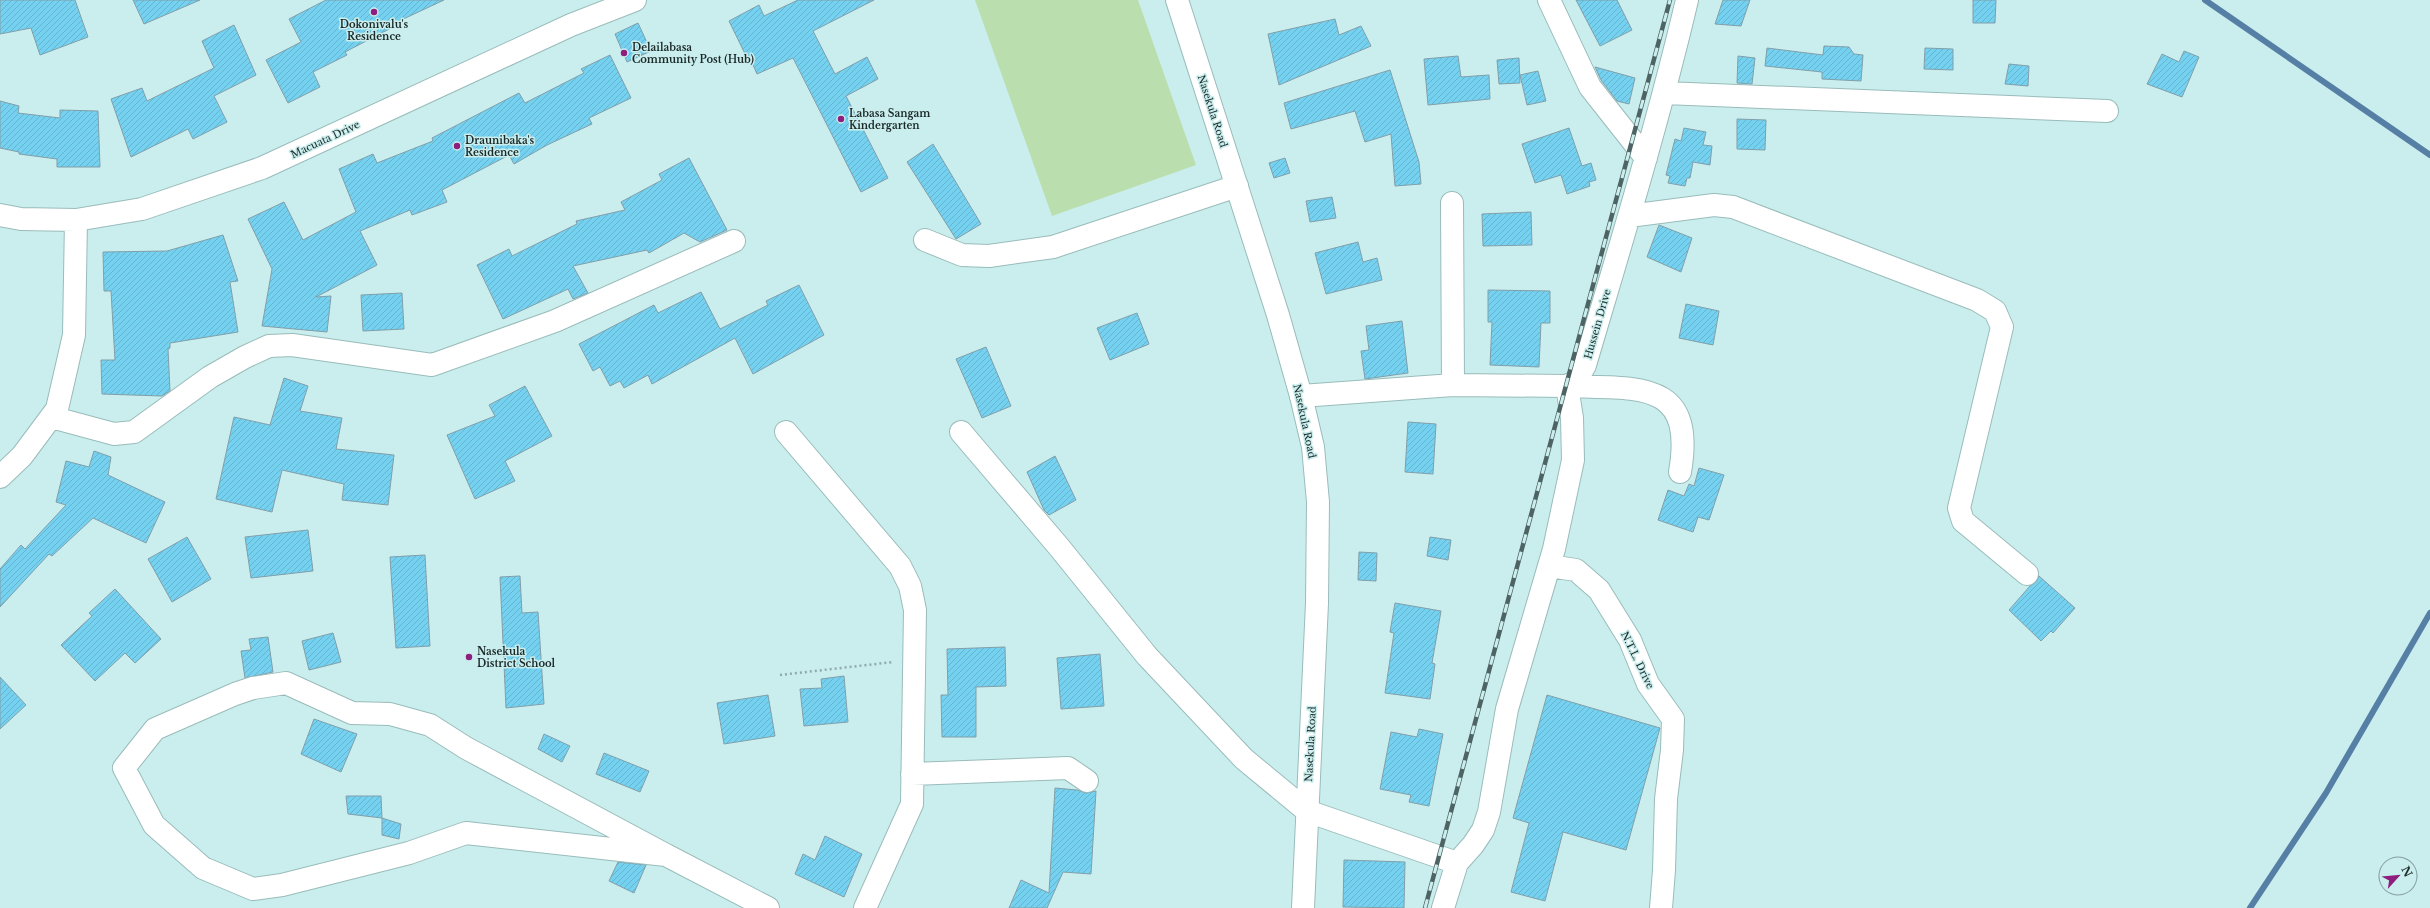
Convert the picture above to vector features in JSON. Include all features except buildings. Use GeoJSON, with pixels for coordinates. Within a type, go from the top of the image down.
{"type":"FeatureCollection","features":[{"type":"Feature","properties":{"kind":"street","name":"Macuata Drive"},"geometry":{"type":"LineString","coordinates":[[0,215],[21,219],[76,220],[142,209],[262,168],[572,25],[635,0]]}},
{"type":"Feature","properties":{"kind":"street","name":"Nasekula Road"},"geometry":{"type":"LineString","coordinates":[[1177,0],[1237,186],[1301,396],[1313,447],[1318,502],[1317,603],[1303,908]]}},
{"type":"Feature","properties":{"kind":"street"},"geometry":{"type":"LineString","coordinates":[[1549,0],[1590,88],[1646,158]]}},
{"type":"Feature","properties":{"kind":"street","name":"Hussein Drive"},"geometry":{"type":"LineString","coordinates":[[1567,386],[1576,381],[1585,364],[1665,93],[1687,0]]}},
{"type":"Feature","properties":{"kind":"street"},"geometry":{"type":"LineString","coordinates":[[1665,93],[2107,111]]}},
{"type":"Feature","properties":{"kind":"street"},"geometry":{"type":"LineString","coordinates":[[925,240],[962,255],[989,256],[1053,247],[1237,186]]}},
{"type":"Feature","properties":{"kind":"street"},"geometry":{"type":"LineString","coordinates":[[1452,203],[1453,385]]}},
{"type":"Feature","properties":{"kind":"street"},"geometry":{"type":"LineString","coordinates":[[1629,216],[1714,205],[1734,207],[1978,300],[1995,311],[2002,327],[1960,494],[1959,508],[1963,521],[2027,574]]}},
{"type":"Feature","properties":{"kind":"street"},"geometry":{"type":"LineString","coordinates":[[0,477],[22,456],[57,409],[74,335],[76,220]]}},
{"type":"Feature","properties":{"kind":"street"},"geometry":{"type":"LineString","coordinates":[[51,417],[114,434],[134,432],[210,377],[269,346],[292,345],[432,365],[555,321],[734,241]]}},
{"type":"Feature","properties":{"kind":"street"},"geometry":{"type":"LineString","coordinates":[[1301,396],[1453,385],[1567,386],[1643,390],[1663,397],[1679,416],[1684,446],[1680,472]]}},
{"type":"Feature","properties":{"kind":"street"},"geometry":{"type":"LineString","coordinates":[[1443,908],[1457,863],[1473,845],[1483,830],[1489,812],[1507,709],[1549,566],[1573,460],[1572,418],[1567,386]]}},
{"type":"Feature","properties":{"kind":"street"},"geometry":{"type":"LineString","coordinates":[[786,432],[900,566],[910,586],[915,610],[912,804],[865,908]]}},
{"type":"Feature","properties":{"kind":"street"},"geometry":{"type":"LineString","coordinates":[[961,432],[1059,547],[1147,656],[1244,759],[1307,811],[1457,863]]}},
{"type":"Feature","properties":{"kind":"street","name":"N.T.L. Drive"},"geometry":{"type":"LineString","coordinates":[[1549,566],[1576,570],[1599,590],[1630,640],[1648,684],[1672,719],[1672,750],[1666,800],[1664,870],[1661,908]]}},
{"type":"Feature","properties":{"kind":"street"},"geometry":{"type":"LineString","coordinates":[[666,855],[466,833],[410,853],[282,885],[253,889],[203,868],[154,825],[124,768],[155,729],[235,694],[253,688],[286,683],[352,713],[390,714],[430,725],[466,748],[768,908]]}},
{"type":"Feature","properties":{"kind":"street"},"geometry":{"type":"LineString","coordinates":[[912,774],[1068,768],[1087,781]]}},
{"type":"Feature","properties":{"kind":"path"},"geometry":{"type":"LineString","coordinates":[[780,675],[886,662],[914,662]]}},
{"type":"Feature","properties":{"kind":"green space"},"geometry":{"type":"Polygon","coordinates":[[[975,0],[1138,0],[1196,165],[1052,216],[975,0]]]}},
{"type":"Feature","properties":{"kind":"waterway"},"geometry":{"type":"LineString","coordinates":[[2205,0],[2430,155]]}},
{"type":"Feature","properties":{"kind":"waterway"},"geometry":{"type":"LineString","coordinates":[[2250,908],[2326,793],[2430,613]]}},
{"type":"Feature","properties":{"kind":"railway"},"geometry":{"type":"LineString","coordinates":[[1425,908],[1670,0]]}},
{"type":"Feature","properties":{"kind":"place","name":"Dokonivalu's Residence"},"geometry":{"type":"Point","coordinates":[374,12]}},
{"type":"Feature","properties":{"kind":"place","name":"Delailabasa Community Post (Hub)"},"geometry":{"type":"Point","coordinates":[624,53]}},
{"type":"Feature","properties":{"kind":"place","name":"Labasa Sangam Kindergarten"},"geometry":{"type":"Point","coordinates":[841,119]}},
{"type":"Feature","properties":{"kind":"place","name":"Draunibaka's Residence"},"geometry":{"type":"Point","coordinates":[457,146]}},
{"type":"Feature","properties":{"kind":"place","name":"Nasekula District School"},"geometry":{"type":"Point","coordinates":[469,657]}}]}
